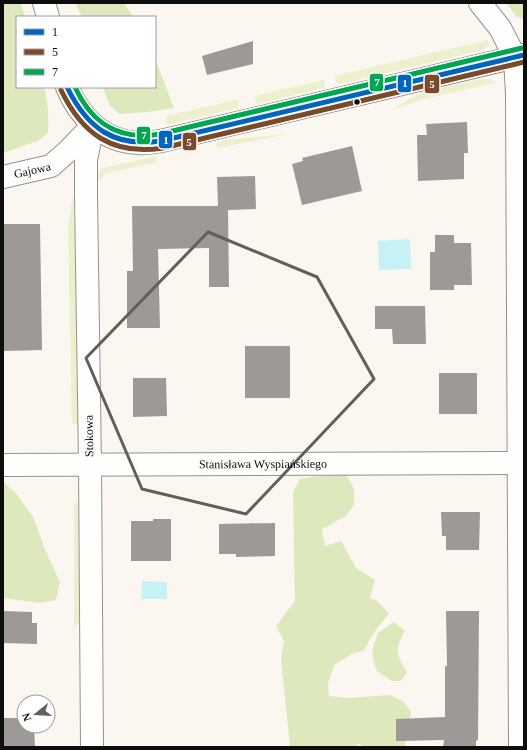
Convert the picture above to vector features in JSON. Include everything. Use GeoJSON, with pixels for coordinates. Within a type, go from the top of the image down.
{"type":"FeatureCollection","features":[{"type":"Feature","properties":{"kind":"street"},"geometry":{"type":"LineString","coordinates":[[44,3],[48,16]]}},
{"type":"Feature","properties":{"kind":"street"},"geometry":{"type":"LineString","coordinates":[[480,3],[520,56],[517,94],[521,463],[520,747]]}},
{"type":"Feature","properties":{"kind":"street"},"geometry":{"type":"LineString","coordinates":[[67,88],[76,106],[93,126],[106,135],[128,142],[141,143],[161,141],[520,56]]}},
{"type":"Feature","properties":{"kind":"street","name":"Gajowa"},"geometry":{"type":"LineString","coordinates":[[3,177],[51,166],[93,126]]}},
{"type":"Feature","properties":{"kind":"street","name":"Stokowa"},"geometry":{"type":"LineString","coordinates":[[92,747],[86,160],[93,126]]}},
{"type":"Feature","properties":{"kind":"street","name":"Stanisława Wyspiańskiego"},"geometry":{"type":"LineString","coordinates":[[3,466],[521,463]]}},
{"type":"Feature","properties":{"kind":"highlighted area"},"geometry":{"type":"Polygon","coordinates":[[[208,232],[317,277],[374,379],[246,514],[142,489],[86,358],[208,232]]]}},
{"type":"Feature","properties":{"kind":"green space"},"geometry":{"type":"Polygon","coordinates":[[[3,3],[21,3],[25,16],[16,16],[16,88],[44,88],[47,104],[48,133],[38,141],[3,153],[3,3]]]}},
{"type":"Feature","properties":{"kind":"green space"},"geometry":{"type":"Polygon","coordinates":[[[75,3],[124,3],[132,16],[82,16],[75,3]]]}},
{"type":"Feature","properties":{"kind":"green space"},"geometry":{"type":"Polygon","coordinates":[[[506,3],[524,3],[524,19],[517,17],[506,3]]]}},
{"type":"Feature","properties":{"kind":"green space"},"geometry":{"type":"Polygon","coordinates":[[[488,40],[489,45],[483,50],[340,84],[336,82],[334,76],[488,40]]]}},
{"type":"Feature","properties":{"kind":"green space"},"geometry":{"type":"Polygon","coordinates":[[[156,62],[174,108],[120,114],[110,106],[103,88],[156,88],[156,62]]]}},
{"type":"Feature","properties":{"kind":"green space"},"geometry":{"type":"Polygon","coordinates":[[[482,79],[489,79],[498,84],[494,83],[425,99],[391,110],[424,92],[482,79]]]}},
{"type":"Feature","properties":{"kind":"green space"},"geometry":{"type":"Polygon","coordinates":[[[324,80],[325,84],[323,88],[258,104],[256,103],[254,96],[324,80]]]}},
{"type":"Feature","properties":{"kind":"green space"},"geometry":{"type":"Polygon","coordinates":[[[238,100],[239,107],[237,108],[167,125],[166,118],[169,115],[238,100]]]}},
{"type":"Feature","properties":{"kind":"green space"},"geometry":{"type":"Polygon","coordinates":[[[288,134],[218,148],[216,144],[223,140],[288,134]]]}},
{"type":"Feature","properties":{"kind":"green space"},"geometry":{"type":"Polygon","coordinates":[[[157,156],[156,162],[154,163],[104,174],[100,181],[97,179],[97,176],[102,168],[157,156]]]}},
{"type":"Feature","properties":{"kind":"green space"},"geometry":{"type":"Polygon","coordinates":[[[73,194],[79,424],[72,424],[68,227],[73,194]]]}},
{"type":"Feature","properties":{"kind":"green space"},"geometry":{"type":"Polygon","coordinates":[[[346,474],[354,489],[354,505],[346,516],[322,529],[325,546],[341,541],[356,568],[375,580],[370,598],[377,601],[389,613],[373,634],[364,650],[352,654],[335,664],[328,683],[329,696],[347,698],[390,695],[404,702],[411,712],[405,747],[366,747],[358,744],[355,747],[290,747],[281,659],[284,641],[276,626],[295,601],[293,492],[300,479],[316,476],[346,474]]]}},
{"type":"Feature","properties":{"kind":"green space"},"geometry":{"type":"Polygon","coordinates":[[[3,482],[15,492],[33,517],[46,552],[60,582],[56,600],[40,603],[3,598],[3,482]]]}},
{"type":"Feature","properties":{"kind":"green space"},"geometry":{"type":"Polygon","coordinates":[[[74,503],[79,503],[79,622],[76,626],[74,626],[74,503]]]}},
{"type":"Feature","properties":{"kind":"green space"},"geometry":{"type":"Polygon","coordinates":[[[394,622],[405,631],[398,648],[400,660],[407,672],[401,681],[392,681],[378,672],[374,664],[372,651],[378,633],[394,622]]]}},
{"type":"Feature","properties":{"kind":"water"},"geometry":{"type":"Polygon","coordinates":[[[410,239],[411,269],[379,270],[378,241],[410,239]]]}},
{"type":"Feature","properties":{"kind":"water"},"geometry":{"type":"Polygon","coordinates":[[[142,581],[167,582],[167,599],[141,599],[142,581]]]}},
{"type":"Feature","properties":{"kind":"building"},"geometry":{"type":"Polygon","coordinates":[[[253,41],[253,64],[207,75],[202,56],[253,41]]]}},
{"type":"Feature","properties":{"kind":"building"},"geometry":{"type":"Polygon","coordinates":[[[467,122],[468,153],[464,153],[464,179],[418,181],[417,135],[427,135],[426,124],[467,122]]]}},
{"type":"Feature","properties":{"kind":"building"},"geometry":{"type":"Polygon","coordinates":[[[352,146],[362,191],[302,205],[292,164],[303,161],[302,158],[352,146]]]}},
{"type":"Feature","properties":{"kind":"building"},"geometry":{"type":"Polygon","coordinates":[[[255,176],[256,209],[228,210],[229,287],[209,287],[209,248],[158,249],[160,328],[127,328],[127,271],[133,271],[132,206],[218,206],[217,177],[255,176]]]}},
{"type":"Feature","properties":{"kind":"building"},"geometry":{"type":"Polygon","coordinates":[[[3,224],[40,224],[42,350],[3,351],[3,224]]]}},
{"type":"Feature","properties":{"kind":"building"},"geometry":{"type":"Polygon","coordinates":[[[435,235],[454,235],[454,243],[471,243],[472,285],[454,285],[454,290],[430,290],[430,252],[435,252],[435,235]]]}},
{"type":"Feature","properties":{"kind":"building"},"geometry":{"type":"Polygon","coordinates":[[[375,306],[425,306],[426,344],[393,344],[392,329],[375,329],[375,306]]]}},
{"type":"Feature","properties":{"kind":"building"},"geometry":{"type":"Polygon","coordinates":[[[245,346],[290,346],[290,398],[245,398],[245,346]]]}},
{"type":"Feature","properties":{"kind":"building"},"geometry":{"type":"Polygon","coordinates":[[[439,373],[477,373],[477,414],[439,414],[439,373]]]}},
{"type":"Feature","properties":{"kind":"building"},"geometry":{"type":"Polygon","coordinates":[[[133,378],[166,378],[167,416],[133,417],[133,378]]]}},
{"type":"Feature","properties":{"kind":"building"},"geometry":{"type":"Polygon","coordinates":[[[441,512],[480,512],[479,550],[446,550],[446,536],[442,536],[441,512]]]}},
{"type":"Feature","properties":{"kind":"building"},"geometry":{"type":"Polygon","coordinates":[[[153,519],[171,519],[171,561],[131,561],[131,521],[153,521],[153,519]]]}},
{"type":"Feature","properties":{"kind":"building"},"geometry":{"type":"Polygon","coordinates":[[[275,523],[275,556],[236,557],[236,554],[219,554],[219,524],[275,523]]]}},
{"type":"Feature","properties":{"kind":"building"},"geometry":{"type":"Polygon","coordinates":[[[3,611],[32,612],[32,623],[37,623],[37,644],[3,643],[3,611]]]}},
{"type":"Feature","properties":{"kind":"building"},"geometry":{"type":"Polygon","coordinates":[[[446,611],[479,611],[478,740],[476,741],[476,747],[443,747],[444,740],[396,741],[396,719],[445,717],[445,666],[447,666],[446,611]]]}},
{"type":"Feature","properties":{"kind":"building"},"geometry":{"type":"Polygon","coordinates":[[[3,718],[16,718],[16,734],[34,734],[35,747],[3,747],[3,718]]]}},
{"type":"Feature","properties":{"kind":"transit line","name":"7"},"geometry":{"type":"LineString","coordinates":[[76,88],[90,111],[108,127],[132,135],[145,136],[160,134],[522,48]]}},
{"type":"Feature","properties":{"kind":"transit line","name":"1"},"geometry":{"type":"LineString","coordinates":[[68,88],[84,114],[93,124],[104,132],[116,138],[129,141],[161,141],[524,55]]}},
{"type":"Feature","properties":{"kind":"transit line","name":"5"},"geometry":{"type":"LineString","coordinates":[[61,90],[69,105],[89,130],[114,145],[145,150],[163,148],[524,62]]}}]}
